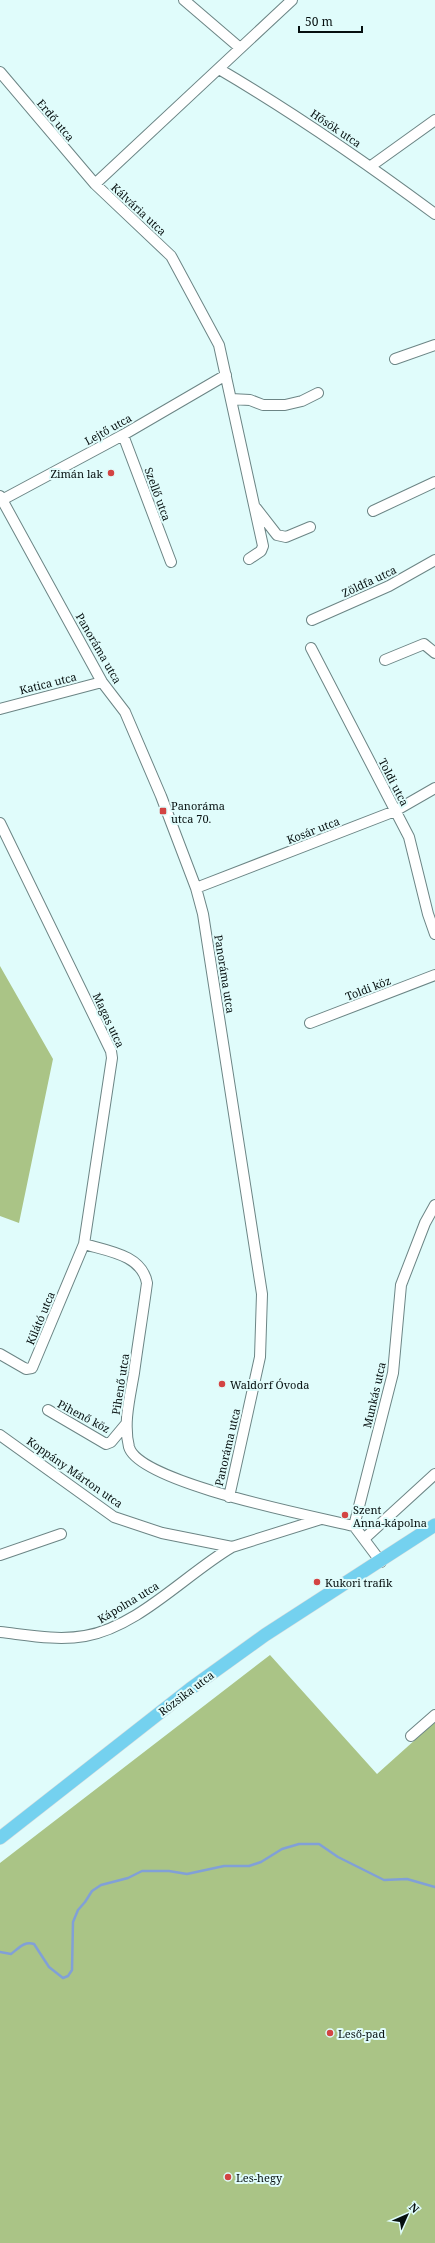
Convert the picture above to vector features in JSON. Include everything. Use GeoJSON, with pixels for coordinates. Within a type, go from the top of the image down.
{"type":"FeatureCollection","features":[{"type":"Feature","properties":{"kind":"main road","name":"Rózsika utca"},"geometry":{"type":"LineString","coordinates":[[0,1838],[236,1656],[317,1601],[381,1562],[435,1525]]}},
{"type":"Feature","properties":{"kind":"street"},"geometry":{"type":"LineString","coordinates":[[184,0],[240,48]]}},
{"type":"Feature","properties":{"kind":"street","name":"Kálvária utca"},"geometry":{"type":"LineString","coordinates":[[249,559],[261,551],[263,546],[219,345],[171,256],[95,184],[292,0]]}},
{"type":"Feature","properties":{"kind":"street","name":"Hősök utca"},"geometry":{"type":"LineString","coordinates":[[218,68],[275,102],[371,166],[435,214]]}},
{"type":"Feature","properties":{"kind":"street","name":"Erdő utca"},"geometry":{"type":"LineString","coordinates":[[0,72],[95,184]]}},
{"type":"Feature","properties":{"kind":"street"},"geometry":{"type":"LineString","coordinates":[[371,166],[435,120]]}},
{"type":"Feature","properties":{"kind":"street"},"geometry":{"type":"LineString","coordinates":[[395,359],[435,345]]}},
{"type":"Feature","properties":{"kind":"street","name":"Lejtő utca"},"geometry":{"type":"LineString","coordinates":[[1,499],[123,435],[226,375]]}},
{"type":"Feature","properties":{"kind":"street"},"geometry":{"type":"LineString","coordinates":[[231,399],[250,400],[263,405],[285,404],[302,401],[318,393]]}},
{"type":"Feature","properties":{"kind":"street","name":"Szellő utca"},"geometry":{"type":"LineString","coordinates":[[123,435],[171,562]]}},
{"type":"Feature","properties":{"kind":"street"},"geometry":{"type":"LineString","coordinates":[[373,511],[435,482]]}},
{"type":"Feature","properties":{"kind":"street","name":"Panoráma utca"},"geometry":{"type":"LineString","coordinates":[[1,499],[102,682],[125,712],[161,796],[196,888],[204,914],[262,1294],[260,1357],[228,1497]]}},
{"type":"Feature","properties":{"kind":"street","name":"Kálvária utca"},"geometry":{"type":"LineString","coordinates":[[254,505],[277,535],[286,537],[310,527]]}},
{"type":"Feature","properties":{"kind":"street","name":"Zöldfa utca"},"geometry":{"type":"LineString","coordinates":[[312,620],[390,586],[435,560]]}},
{"type":"Feature","properties":{"kind":"street"},"geometry":{"type":"LineString","coordinates":[[385,660],[424,644],[435,653]]}},
{"type":"Feature","properties":{"kind":"street","name":"Toldi utca"},"geometry":{"type":"LineString","coordinates":[[311,648],[333,687],[409,837],[431,912],[435,934]]}},
{"type":"Feature","properties":{"kind":"street","name":"Katica utca"},"geometry":{"type":"LineString","coordinates":[[0,709],[102,682]]}},
{"type":"Feature","properties":{"kind":"street","name":"Kosár utca"},"geometry":{"type":"LineString","coordinates":[[196,888],[395,811],[435,788]]}},
{"type":"Feature","properties":{"kind":"street","name":"Magas utca"},"geometry":{"type":"LineString","coordinates":[[0,823],[112,1051],[84,1244]]}},
{"type":"Feature","properties":{"kind":"street","name":"Toldi köz"},"geometry":{"type":"LineString","coordinates":[[310,1023],[435,975]]}},
{"type":"Feature","properties":{"kind":"street","name":"Munkás utca"},"geometry":{"type":"LineString","coordinates":[[354,1526],[392,1373],[402,1285],[425,1223],[435,1205]]}},
{"type":"Feature","properties":{"kind":"street","name":"Kilátó utca"},"geometry":{"type":"LineString","coordinates":[[0,1354],[26,1369],[32,1368],[84,1244]]}},
{"type":"Feature","properties":{"kind":"street","name":"Pihenő utca"},"geometry":{"type":"LineString","coordinates":[[84,1244],[120,1254],[139,1265],[145,1272],[147,1283],[126,1424],[130,1448],[138,1458],[172,1477],[228,1497],[354,1526]]}},
{"type":"Feature","properties":{"kind":"street","name":"Pihenő köz"},"geometry":{"type":"LineString","coordinates":[[48,1410],[106,1444],[111,1442],[126,1424]]}},
{"type":"Feature","properties":{"kind":"street","name":"Koppány Márton utca"},"geometry":{"type":"LineString","coordinates":[[0,1435],[114,1517],[162,1533],[232,1547],[323,1518]]}},
{"type":"Feature","properties":{"kind":"street"},"geometry":{"type":"LineString","coordinates":[[365,1538],[387,1520],[435,1474]]}},
{"type":"Feature","properties":{"kind":"street"},"geometry":{"type":"LineString","coordinates":[[354,1526],[365,1538],[381,1562]]}},
{"type":"Feature","properties":{"kind":"street"},"geometry":{"type":"LineString","coordinates":[[0,1554],[61,1534]]}},
{"type":"Feature","properties":{"kind":"street","name":"Kápolna utca"},"geometry":{"type":"LineString","coordinates":[[0,1632],[57,1638],[84,1636],[101,1632],[116,1626],[152,1604],[232,1547]]}},
{"type":"Feature","properties":{"kind":"street"},"geometry":{"type":"LineString","coordinates":[[411,1736],[435,1715]]}},
{"type":"Feature","properties":{"kind":"green space"},"geometry":{"type":"Polygon","coordinates":[[[0,966],[53,1059],[19,1223],[0,1216],[0,966]]]}},
{"type":"Feature","properties":{"kind":"green space"},"geometry":{"type":"Polygon","coordinates":[[[270,1655],[377,1774],[435,1722],[435,2243],[0,2243],[0,1863],[270,1655]]]}},
{"type":"Feature","properties":{"kind":"waterway"},"geometry":{"type":"LineString","coordinates":[[0,1952],[11,1954],[24,1944],[34,1944],[49,1967],[63,1978],[68,1976],[72,1970],[73,1922],[78,1910],[92,1891],[101,1885],[128,1878],[142,1871],[169,1871],[187,1874],[224,1866],[249,1866],[261,1862],[282,1849],[299,1844],[319,1844],[338,1857],[384,1880],[407,1879],[435,1887]]}},
{"type":"Feature","properties":{"kind":"place","name":"Zimán lak"},"geometry":{"type":"Point","coordinates":[111,473]}},
{"type":"Feature","properties":{"kind":"place","name":"Panoráma utca 70."},"geometry":{"type":"Point","coordinates":[163,811]}},
{"type":"Feature","properties":{"kind":"place","name":"Waldorf Óvoda"},"geometry":{"type":"Point","coordinates":[222,1384]}},
{"type":"Feature","properties":{"kind":"place","name":"Szent Anna-kápolna"},"geometry":{"type":"Point","coordinates":[345,1515]}},
{"type":"Feature","properties":{"kind":"place","name":"Kukori trafik"},"geometry":{"type":"Point","coordinates":[317,1582]}},
{"type":"Feature","properties":{"kind":"place","name":"Leső-pad"},"geometry":{"type":"Point","coordinates":[330,2033]}},
{"type":"Feature","properties":{"kind":"place","name":"Les-hegy"},"geometry":{"type":"Point","coordinates":[228,2177]}}]}
